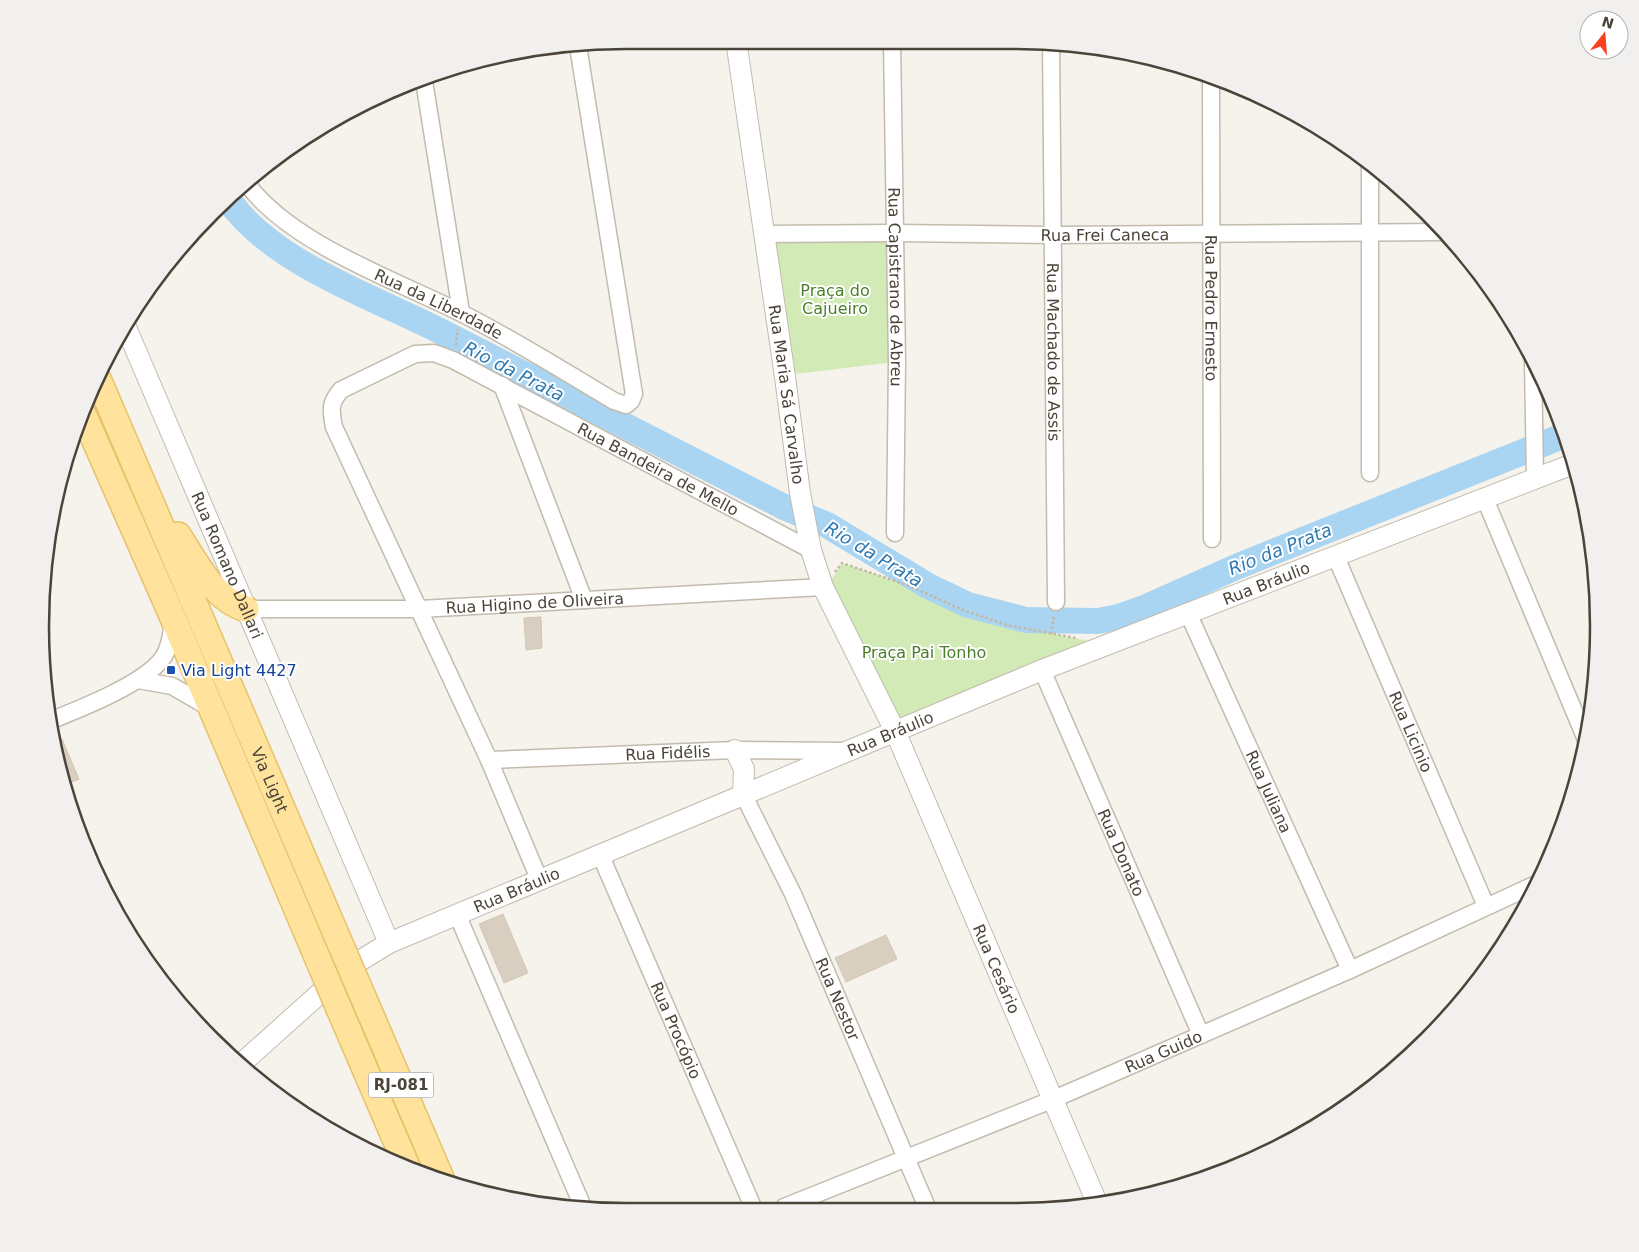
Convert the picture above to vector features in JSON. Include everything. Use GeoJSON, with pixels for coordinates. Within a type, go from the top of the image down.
{"type":"FeatureCollection","features":[{"type":"Feature","properties":{"kind":"main road","name":"Via Light"},"geometry":{"type":"LineString","coordinates":[[101,387],[437,1172]]}},
{"type":"Feature","properties":{"kind":"main road","name":"Via Light"},"geometry":{"type":"LineString","coordinates":[[86,422],[403,1158]]}},
{"type":"Feature","properties":{"kind":"main road"},"geometry":{"type":"LineString","coordinates":[[144,486],[210,583],[225,598],[246,609]]}},
{"type":"Feature","properties":{"kind":"street","name":"Rua Maria Sá Carvalho"},"geometry":{"type":"LineString","coordinates":[[737,49],[800,493],[809,541],[823,586],[895,731]]}},
{"type":"Feature","properties":{"kind":"street","name":"Rua Capistrano de Abreu"},"geometry":{"type":"LineString","coordinates":[[892,49],[897,362],[895,533]]}},
{"type":"Feature","properties":{"kind":"street","name":"Rua Machado de Assis"},"geometry":{"type":"LineString","coordinates":[[1051,50],[1056,602]]}},
{"type":"Feature","properties":{"kind":"street","name":"Rua da Liberdade"},"geometry":{"type":"LineString","coordinates":[[251,187],[275,214],[295,229],[459,320],[614,401],[626,405],[631,401],[634,394],[579,51]]}},
{"type":"Feature","properties":{"kind":"street","name":"Rua Pedro Ernesto"},"geometry":{"type":"LineString","coordinates":[[1211,84],[1212,539]]}},
{"type":"Feature","properties":{"kind":"street"},"geometry":{"type":"LineString","coordinates":[[425,85],[459,320]]}},
{"type":"Feature","properties":{"kind":"street"},"geometry":{"type":"LineString","coordinates":[[1370,173],[1370,473]]}},
{"type":"Feature","properties":{"kind":"street","name":"Rua Frei Caneca"},"geometry":{"type":"LineString","coordinates":[[764,234],[1053,235],[1212,232],[1435,232]]}},
{"type":"Feature","properties":{"kind":"street","name":"Rua Romano Dallari"},"geometry":{"type":"LineString","coordinates":[[128,333],[389,943]]}},
{"type":"Feature","properties":{"kind":"street","name":"Rua Bandeira de Mello"},"geometry":{"type":"LineString","coordinates":[[420,609],[334,427],[331,411],[332,400],[341,390],[415,354],[428,352],[454,360],[809,541]]}},
{"type":"Feature","properties":{"kind":"street"},"geometry":{"type":"LineString","coordinates":[[1533,376],[1534,468]]}},
{"type":"Feature","properties":{"kind":"street"},"geometry":{"type":"LineString","coordinates":[[502,386],[584,600]]}},
{"type":"Feature","properties":{"kind":"street","name":"Rua Bráulio"},"geometry":{"type":"LineString","coordinates":[[245,1060],[348,968],[389,943],[1042,670],[1485,499],[1534,468],[1567,465]]}},
{"type":"Feature","properties":{"kind":"street"},"geometry":{"type":"LineString","coordinates":[[1485,499],[1581,727]]}},
{"type":"Feature","properties":{"kind":"street","name":"Rua Licinio"},"geometry":{"type":"LineString","coordinates":[[1336,557],[1486,906]]}},
{"type":"Feature","properties":{"kind":"street","name":"Rua Higino de Oliveira"},"geometry":{"type":"LineString","coordinates":[[246,609],[420,609],[823,586]]}},
{"type":"Feature","properties":{"kind":"street"},"geometry":{"type":"LineString","coordinates":[[420,609],[539,879]]}},
{"type":"Feature","properties":{"kind":"street","name":"Rua Juliana"},"geometry":{"type":"LineString","coordinates":[[1188,613],[1350,970]]}},
{"type":"Feature","properties":{"kind":"street"},"geometry":{"type":"LineString","coordinates":[[57,718],[138,680],[156,665],[166,652],[173,620]]}},
{"type":"Feature","properties":{"kind":"street","name":"Rua Donato"},"geometry":{"type":"LineString","coordinates":[[1042,670],[1201,1035]]}},
{"type":"Feature","properties":{"kind":"street"},"geometry":{"type":"LineString","coordinates":[[138,680],[172,686],[210,708]]}},
{"type":"Feature","properties":{"kind":"street","name":"Rua Cesário"},"geometry":{"type":"LineString","coordinates":[[895,731],[1095,1197]]}},
{"type":"Feature","properties":{"kind":"street"},"geometry":{"type":"LineString","coordinates":[[735,750],[744,769],[743,794]]}},
{"type":"Feature","properties":{"kind":"street","name":"Rua Fidélis"},"geometry":{"type":"LineString","coordinates":[[488,760],[735,750],[848,751]]}},
{"type":"Feature","properties":{"kind":"street","name":"Rua Nestor"},"geometry":{"type":"LineString","coordinates":[[743,794],[793,894],[925,1203]]}},
{"type":"Feature","properties":{"kind":"street","name":"Rua Procópio"},"geometry":{"type":"LineString","coordinates":[[600,854],[751,1203]]}},
{"type":"Feature","properties":{"kind":"street","name":"Rua Guido"},"geometry":{"type":"LineString","coordinates":[[794,1203],[1054,1099],[1350,970],[1527,888]]}},
{"type":"Feature","properties":{"kind":"street"},"geometry":{"type":"LineString","coordinates":[[458,914],[581,1201]]}},
{"type":"Feature","properties":{"kind":"path"},"geometry":{"type":"LineString","coordinates":[[455,352],[459,320]]}},
{"type":"Feature","properties":{"kind":"path"},"geometry":{"type":"LineString","coordinates":[[823,586],[842,563],[907,585],[963,610],[1007,625],[1078,638]]}},
{"type":"Feature","properties":{"kind":"path"},"geometry":{"type":"LineString","coordinates":[[1051,634],[1052,629]]}},
{"type":"Feature","properties":{"kind":"green space","name":"Praça do Cajueiro"},"geometry":{"type":"Polygon","coordinates":[[[894,234],[895,362],[787,375],[767,236],[894,234]]]}},
{"type":"Feature","properties":{"kind":"green space","name":"Praça Pai Tonho"},"geometry":{"type":"Polygon","coordinates":[[[842,563],[907,585],[963,610],[1007,625],[1099,643],[897,720],[829,584],[842,563]]]}},
{"type":"Feature","properties":{"kind":"building"},"geometry":{"type":"Polygon","coordinates":[[[541,617],[542,648],[526,650],[524,618],[541,617]]]}},
{"type":"Feature","properties":{"kind":"building"},"geometry":{"type":"Polygon","coordinates":[[[60,739],[62,739],[79,779],[70,783],[68,775],[60,739]]]}},
{"type":"Feature","properties":{"kind":"building"},"geometry":{"type":"Polygon","coordinates":[[[503,914],[528,973],[504,983],[479,924],[503,914]]]}},
{"type":"Feature","properties":{"kind":"building"},"geometry":{"type":"Polygon","coordinates":[[[886,935],[897,959],[846,982],[835,958],[886,935]]]}},
{"type":"Feature","properties":{"kind":"waterway","name":"Rio da Prata"},"geometry":{"type":"LineString","coordinates":[[232,204],[247,222],[270,242],[327,277],[444,333],[784,507],[827,525],[928,586],[968,605],[1026,620],[1098,621],[1119,617],[1144,608],[1236,567],[1559,437]]}},
{"type":"Feature","properties":{"kind":"place","name":"Via Light 4427"},"geometry":{"type":"Point","coordinates":[171,670]}}]}
